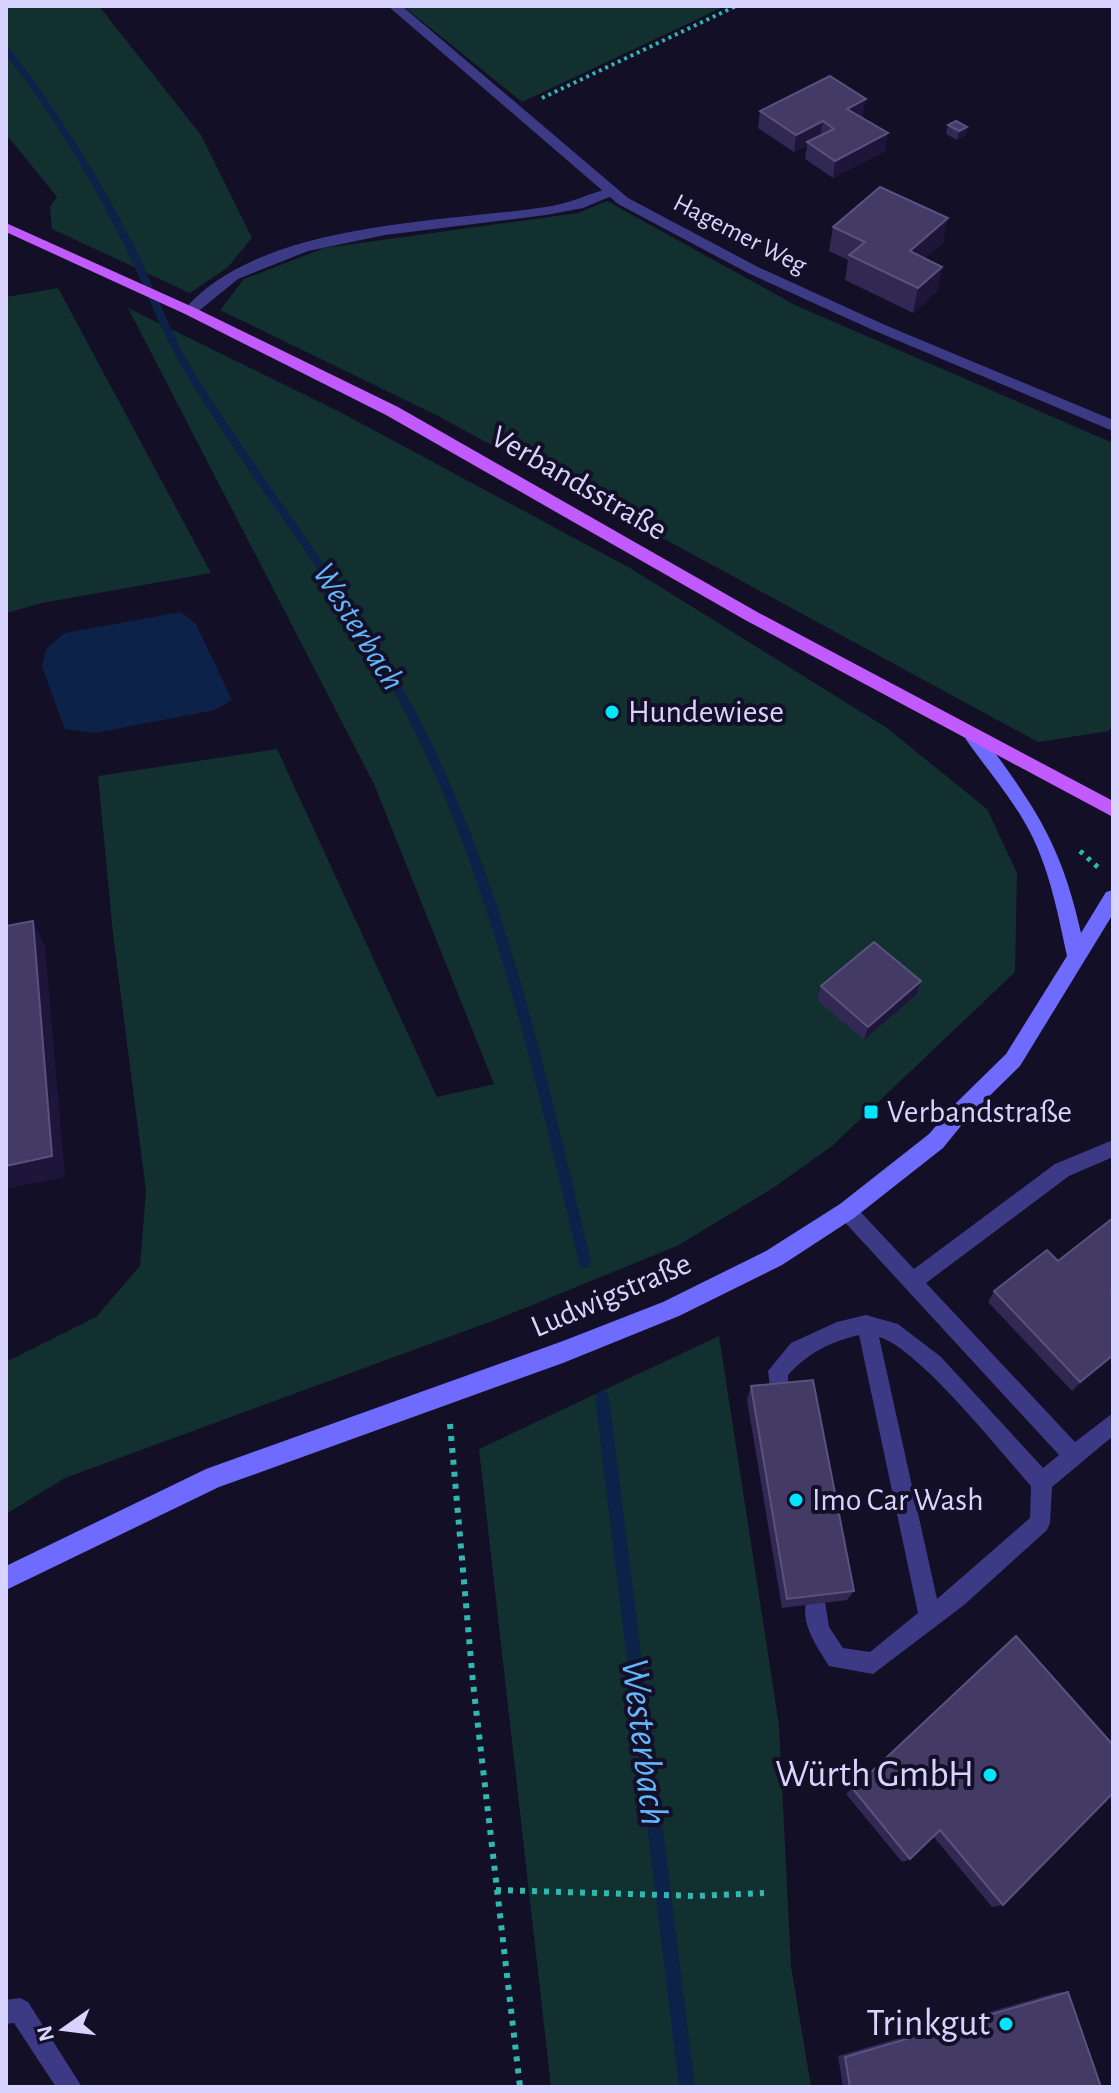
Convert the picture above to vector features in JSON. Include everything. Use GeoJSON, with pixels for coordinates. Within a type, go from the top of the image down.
{"type":"FeatureCollection","features":[{"type":"Feature","properties":{"kind":"main road","name":"Verbandsstraße"},"geometry":{"type":"LineString","coordinates":[[6,227],[190,311],[392,411],[753,617],[1113,810]]}},
{"type":"Feature","properties":{"kind":"main road"},"geometry":{"type":"LineString","coordinates":[[973,736],[1023,805],[1045,843],[1062,890],[1077,960]]}},
{"type":"Feature","properties":{"kind":"main road","name":"Ludwigstraße"},"geometry":{"type":"LineString","coordinates":[[6,1578],[214,1477],[563,1352],[671,1309],[774,1258],[847,1211],[936,1141],[962,1110],[1013,1060],[1113,898]]}},
{"type":"Feature","properties":{"kind":"street","name":"Hagemer Weg"},"geometry":{"type":"LineString","coordinates":[[394,6],[610,192],[753,270],[880,328],[1113,426]]}},
{"type":"Feature","properties":{"kind":"lane"},"geometry":{"type":"LineString","coordinates":[[190,311],[230,277],[277,256],[319,244],[546,211],[578,205],[610,192]]}},
{"type":"Feature","properties":{"kind":"lane"},"geometry":{"type":"LineString","coordinates":[[912,1282],[1062,1170],[1113,1148]]}},
{"type":"Feature","properties":{"kind":"lane"},"geometry":{"type":"LineString","coordinates":[[847,1211],[1074,1456]]}},
{"type":"Feature","properties":{"kind":"lane"},"geometry":{"type":"LineString","coordinates":[[866,1324],[930,1618]]}},
{"type":"Feature","properties":{"kind":"lane"},"geometry":{"type":"LineString","coordinates":[[779,1396],[778,1371],[798,1350],[837,1331],[866,1324],[898,1333],[934,1364],[1042,1482],[1040,1523],[873,1663],[837,1658],[819,1630],[816,1604]]}},
{"type":"Feature","properties":{"kind":"lane"},"geometry":{"type":"LineString","coordinates":[[1042,1482],[1113,1423]]}},
{"type":"Feature","properties":{"kind":"lane"},"geometry":{"type":"LineString","coordinates":[[6,2012],[20,2010],[70,2087]]}},
{"type":"Feature","properties":{"kind":"path"},"geometry":{"type":"LineString","coordinates":[[515,110],[736,6]]}},
{"type":"Feature","properties":{"kind":"path"},"geometry":{"type":"LineString","coordinates":[[446,1392],[496,1890],[520,2087]]}},
{"type":"Feature","properties":{"kind":"path"},"geometry":{"type":"LineString","coordinates":[[496,1890],[697,1896],[764,1893]]}},
{"type":"Feature","properties":{"kind":"green space"},"geometry":{"type":"Polygon","coordinates":[[[6,6],[99,6],[201,135],[252,238],[228,267],[190,293],[52,229],[50,207],[57,197],[6,134],[6,6]]]}},
{"type":"Feature","properties":{"kind":"green space"},"geometry":{"type":"Polygon","coordinates":[[[403,6],[725,6],[522,102],[403,6]]]}},
{"type":"Feature","properties":{"kind":"green space"},"geometry":{"type":"Polygon","coordinates":[[[607,201],[795,305],[1113,443],[1113,724],[1109,731],[1038,742],[438,416],[220,310],[244,279],[324,248],[578,213],[607,201]]]}},
{"type":"Feature","properties":{"kind":"green space"},"geometry":{"type":"Polygon","coordinates":[[[58,288],[211,573],[42,603],[6,613],[6,297],[58,288]]]}},
{"type":"Feature","properties":{"kind":"green space"},"geometry":{"type":"Polygon","coordinates":[[[128,308],[342,413],[630,568],[887,728],[987,809],[1017,873],[1015,972],[832,1146],[773,1188],[677,1246],[495,1320],[65,1478],[6,1514],[6,1362],[96,1317],[140,1266],[146,1191],[113,934],[98,776],[277,749],[437,1097],[494,1084],[374,784],[128,308]]]}},
{"type":"Feature","properties":{"kind":"green space"},"geometry":{"type":"Polygon","coordinates":[[[719,1336],[779,1725],[791,1966],[811,2087],[551,2087],[479,1449],[719,1336]]]}},
{"type":"Feature","properties":{"kind":"water"},"geometry":{"type":"Polygon","coordinates":[[[181,612],[196,624],[232,700],[215,710],[95,733],[65,729],[42,667],[46,649],[65,633],[181,612]]]}},
{"type":"Feature","properties":{"kind":"building"},"geometry":{"type":"Polygon","coordinates":[[[830,76],[866,99],[847,109],[888,133],[835,161],[807,142],[834,129],[823,121],[796,135],[760,111],[830,76]]]}},
{"type":"Feature","properties":{"kind":"building"},"geometry":{"type":"Polygon","coordinates":[[[956,121],[967,127],[959,131],[948,125],[956,121]]]}},
{"type":"Feature","properties":{"kind":"building"},"geometry":{"type":"Polygon","coordinates":[[[880,187],[948,218],[910,251],[942,267],[918,288],[849,255],[865,242],[833,227],[880,187]]]}},
{"type":"Feature","properties":{"kind":"building"},"geometry":{"type":"Polygon","coordinates":[[[33,921],[52,1156],[6,1166],[6,926],[33,921]]]}},
{"type":"Feature","properties":{"kind":"building"},"geometry":{"type":"Polygon","coordinates":[[[874,942],[921,981],[868,1027],[821,986],[874,942]]]}},
{"type":"Feature","properties":{"kind":"building"},"geometry":{"type":"Polygon","coordinates":[[[1113,1218],[1113,1355],[1080,1382],[994,1291],[1047,1250],[1058,1261],[1113,1218]]]}},
{"type":"Feature","properties":{"kind":"building","name":"Imo Car Wash"},"geometry":{"type":"Polygon","coordinates":[[[813,1380],[854,1591],[787,1599],[751,1386],[813,1380]]]}},
{"type":"Feature","properties":{"kind":"building","name":"Würth GmbH"},"geometry":{"type":"Polygon","coordinates":[[[1016,1636],[1113,1745],[1113,1793],[1003,1905],[940,1830],[910,1859],[853,1789],[1016,1636]]]}},
{"type":"Feature","properties":{"kind":"building","name":"Trinkgut"},"geometry":{"type":"Polygon","coordinates":[[[1068,1992],[1101,2087],[850,2087],[845,2057],[1068,1992]]]}},
{"type":"Feature","properties":{"kind":"waterway","name":"Westerbach"},"geometry":{"type":"LineString","coordinates":[[6,50],[75,147],[118,224],[187,368],[358,623],[410,711],[442,776],[493,911],[514,981],[585,1262]]}},
{"type":"Feature","properties":{"kind":"waterway","name":"Westerbach"},"geometry":{"type":"LineString","coordinates":[[602,1398],[687,2087]]}},
{"type":"Feature","properties":{"kind":"place","name":"Hundewiese"},"geometry":{"type":"Point","coordinates":[612,712]}},
{"type":"Feature","properties":{"kind":"place","name":"Verbandstraße"},"geometry":{"type":"Point","coordinates":[871,1112]}},
{"type":"Feature","properties":{"kind":"place","name":"Imo Car Wash"},"geometry":{"type":"Point","coordinates":[796,1500]}},
{"type":"Feature","properties":{"kind":"place","name":"Würth GmbH"},"geometry":{"type":"Point","coordinates":[990,1775]}},
{"type":"Feature","properties":{"kind":"place","name":"Trinkgut"},"geometry":{"type":"Point","coordinates":[1006,2024]}}]}
